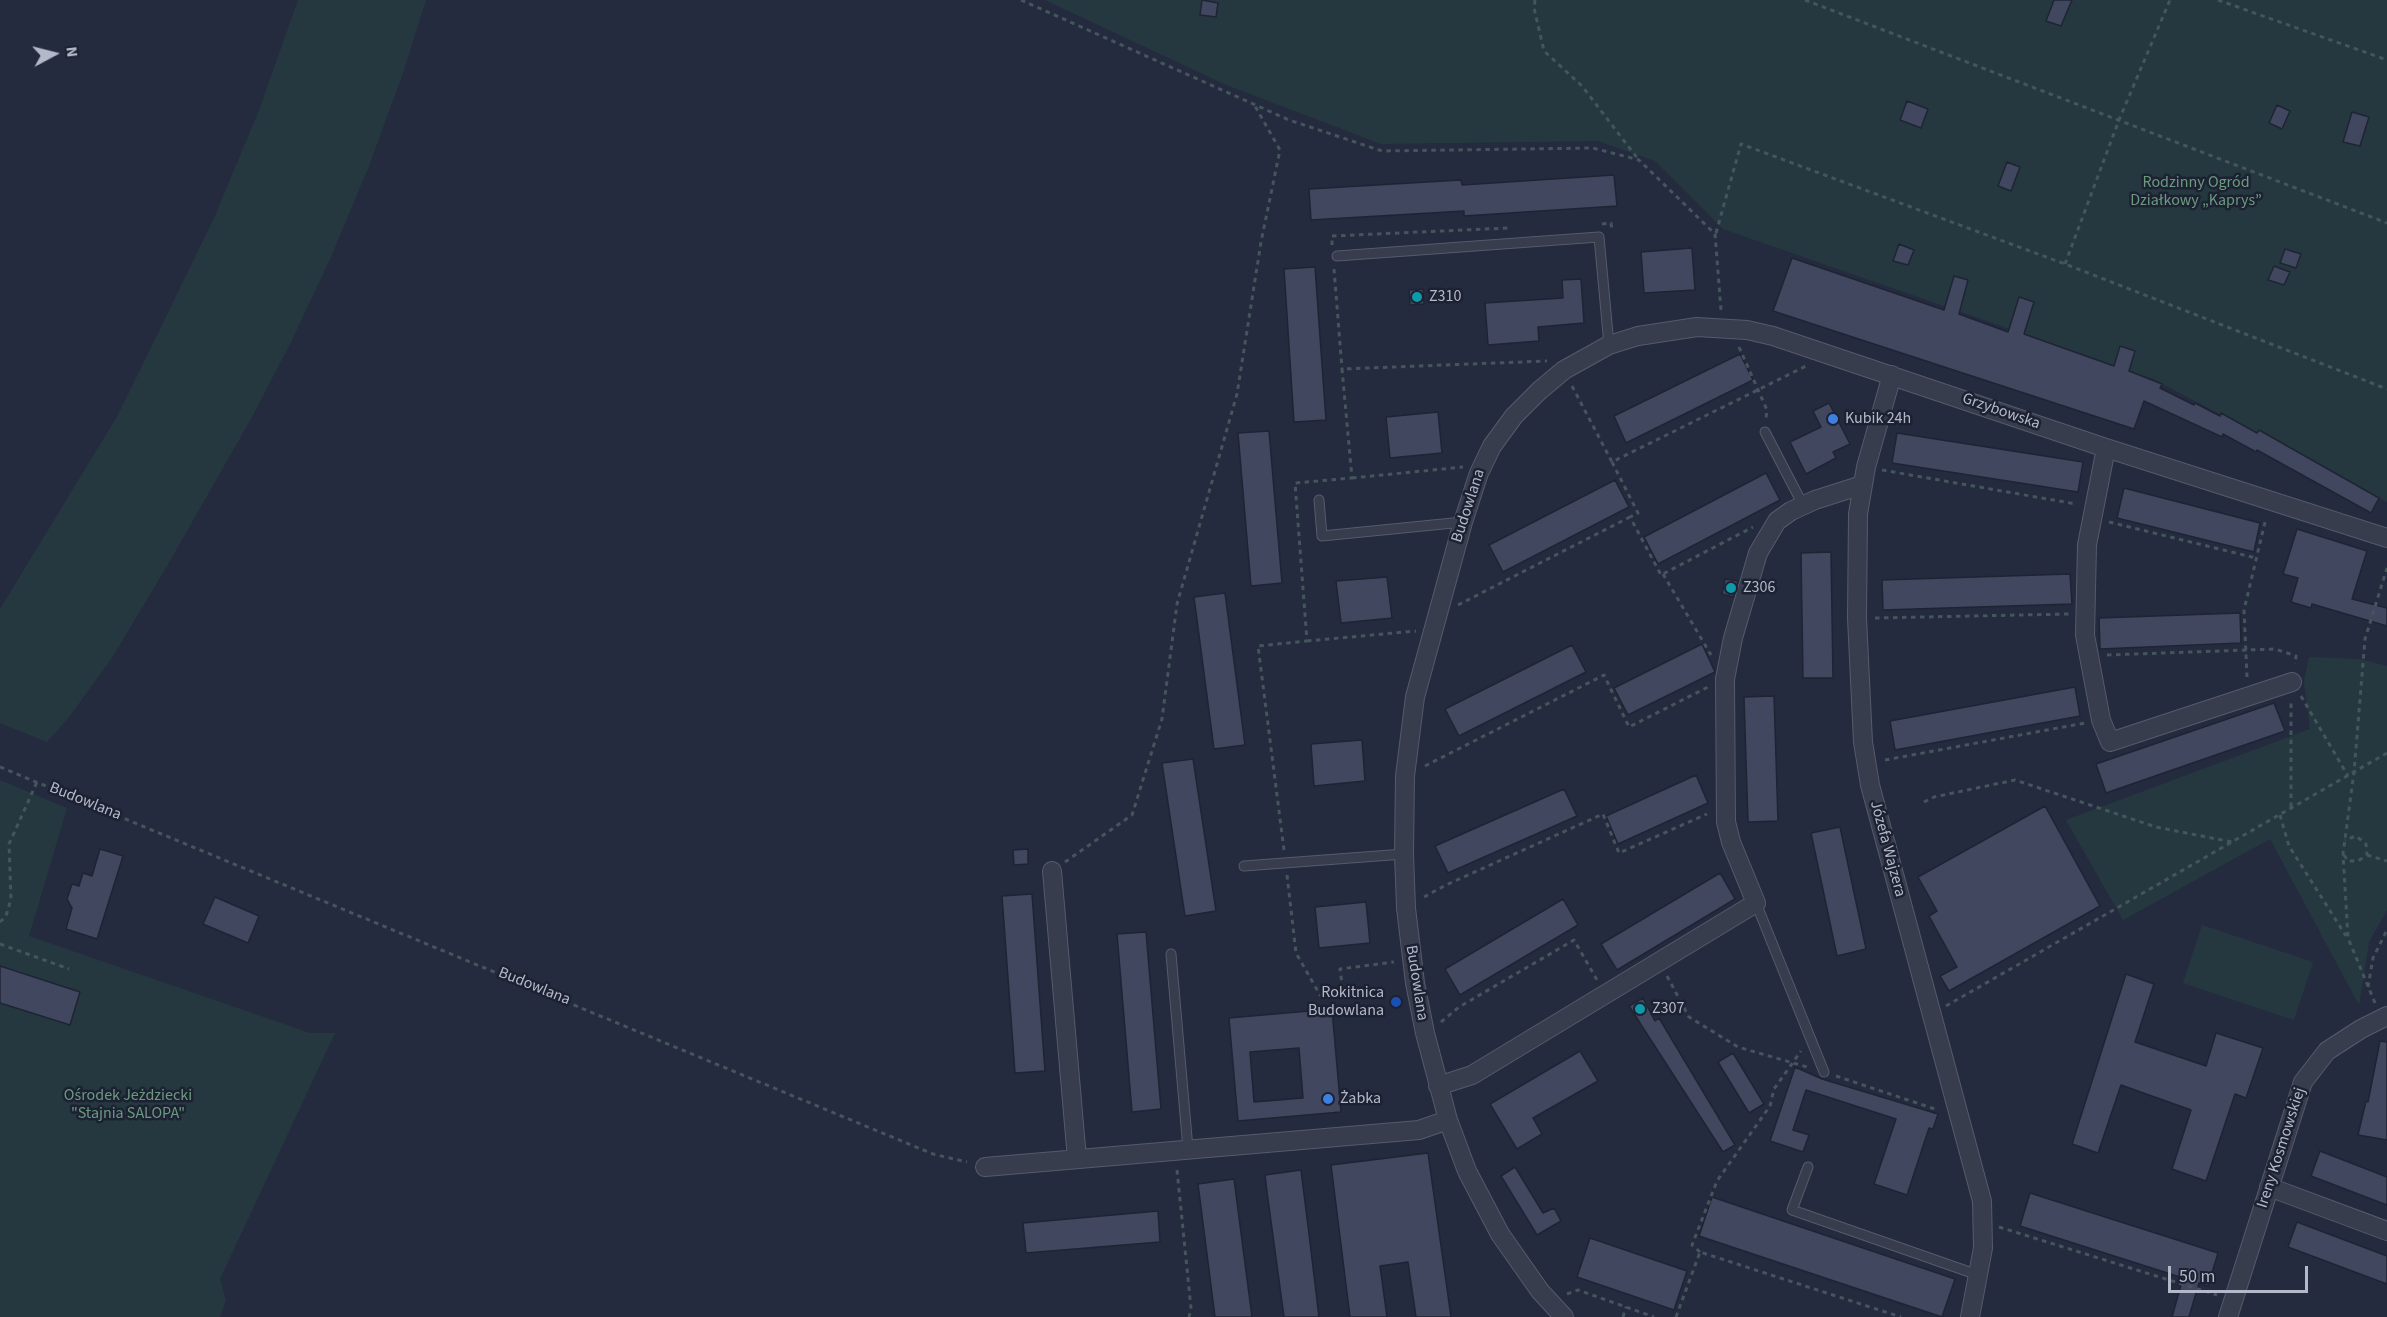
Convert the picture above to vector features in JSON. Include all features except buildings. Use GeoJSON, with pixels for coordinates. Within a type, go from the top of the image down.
{"type":"FeatureCollection","features":[{"type":"Feature","properties":{"kind":"street","name":"Grzybowska"},"geometry":{"type":"LineString","coordinates":[[1609,345],[1672,330],[1726,327],[1773,336],[2106,448],[2387,538]]}},
{"type":"Feature","properties":{"kind":"street","name":"Budowlana"},"geometry":{"type":"LineString","coordinates":[[1564,1317],[1500,1234],[1467,1171],[1438,1086],[1415,983],[1407,918],[1404,854],[1405,776],[1415,697],[1434,623],[1479,473],[1492,446],[1514,417],[1564,370],[1609,345]]}},
{"type":"Feature","properties":{"kind":"street","name":"Józefa Wajzera"},"geometry":{"type":"LineString","coordinates":[[1892,375],[1866,467],[1858,514],[1857,618],[1865,764],[1976,1174],[1983,1222],[1978,1275],[1970,1317]]}},
{"type":"Feature","properties":{"kind":"street"},"geometry":{"type":"LineString","coordinates":[[2106,448],[2087,545],[2086,614],[2088,656],[2101,720],[2110,742],[2292,682]]}},
{"type":"Feature","properties":{"kind":"street"},"geometry":{"type":"LineString","coordinates":[[1438,1086],[1472,1075],[1756,903],[1731,842],[1725,806],[1725,678],[1733,638],[1758,553],[1778,522],[1803,505],[1862,485]]}},
{"type":"Feature","properties":{"kind":"street"},"geometry":{"type":"LineString","coordinates":[[1052,871],[1077,1159]]}},
{"type":"Feature","properties":{"kind":"street","name":"Ireny Kosmowskiej"},"geometry":{"type":"LineString","coordinates":[[2231,1308],[2299,1094],[2316,1063],[2344,1040],[2384,1017]]}},
{"type":"Feature","properties":{"kind":"street"},"geometry":{"type":"LineString","coordinates":[[985,1167],[1419,1130],[1448,1120]]}},
{"type":"Feature","properties":{"kind":"street"},"geometry":{"type":"LineString","coordinates":[[2269,1187],[2387,1231]]}},
{"type":"Feature","properties":{"kind":"lane"},"geometry":{"type":"LineString","coordinates":[[1337,256],[1599,237],[1609,345]]}},
{"type":"Feature","properties":{"kind":"lane"},"geometry":{"type":"LineString","coordinates":[[1765,432],[1803,505]]}},
{"type":"Feature","properties":{"kind":"lane"},"geometry":{"type":"LineString","coordinates":[[1319,500],[1322,536],[1463,522]]}},
{"type":"Feature","properties":{"kind":"lane"},"geometry":{"type":"LineString","coordinates":[[1245,866],[1404,854]]}},
{"type":"Feature","properties":{"kind":"lane"},"geometry":{"type":"LineString","coordinates":[[1756,903],[1824,1072]]}},
{"type":"Feature","properties":{"kind":"lane"},"geometry":{"type":"LineString","coordinates":[[1171,954],[1182,1150]]}},
{"type":"Feature","properties":{"kind":"lane"},"geometry":{"type":"LineString","coordinates":[[1808,1167],[1792,1210],[1978,1275]]}},
{"type":"Feature","properties":{"kind":"path"},"geometry":{"type":"LineString","coordinates":[[1022,0],[1290,120],[1382,151],[1593,148],[1639,160]]}},
{"type":"Feature","properties":{"kind":"path"},"geometry":{"type":"LineString","coordinates":[[1535,0],[1534,8],[1544,51],[1582,86],[1639,160],[1715,234]]}},
{"type":"Feature","properties":{"kind":"path"},"geometry":{"type":"LineString","coordinates":[[1805,0],[2387,223]]}},
{"type":"Feature","properties":{"kind":"path"},"geometry":{"type":"LineString","coordinates":[[2065,264],[2119,120],[2170,0]]}},
{"type":"Feature","properties":{"kind":"path"},"geometry":{"type":"LineString","coordinates":[[2218,0],[2387,60]]}},
{"type":"Feature","properties":{"kind":"path"},"geometry":{"type":"LineString","coordinates":[[1052,871],[1132,815],[1162,719],[1177,604],[1236,394],[1261,242],[1280,150],[1254,104]]}},
{"type":"Feature","properties":{"kind":"path"},"geometry":{"type":"LineString","coordinates":[[1765,432],[1767,410],[1759,389],[1726,327],[1715,234],[1741,144],[2065,264],[2387,388]]}},
{"type":"Feature","properties":{"kind":"path"},"geometry":{"type":"LineString","coordinates":[[1612,462],[1829,354]]}},
{"type":"Feature","properties":{"kind":"path"},"geometry":{"type":"LineString","coordinates":[[1352,478],[1342,369],[1543,359],[1564,370],[1638,513],[1434,623],[1258,646],[1296,953],[1320,995],[1343,992],[1340,969],[1397,962]]}},
{"type":"Feature","properties":{"kind":"path"},"geometry":{"type":"LineString","coordinates":[[1307,641],[1295,483],[1466,467],[1479,473]]}},
{"type":"Feature","properties":{"kind":"path"},"geometry":{"type":"LineString","coordinates":[[1866,467],[2092,512],[2256,558]]}},
{"type":"Feature","properties":{"kind":"path"},"geometry":{"type":"LineString","coordinates":[[2248,697],[2244,650],[2244,610],[2270,500]]}},
{"type":"Feature","properties":{"kind":"path"},"geometry":{"type":"LineString","coordinates":[[1405,776],[1604,675],[1629,727],[1725,678],[1663,574],[1660,575],[1630,517]]}},
{"type":"Feature","properties":{"kind":"path"},"geometry":{"type":"LineString","coordinates":[[1663,574],[1760,523],[1778,522]]}},
{"type":"Feature","properties":{"kind":"path"},"geometry":{"type":"LineString","coordinates":[[2348,938],[2343,854],[2354,772],[2365,639],[2387,568]]}},
{"type":"Feature","properties":{"kind":"path"},"geometry":{"type":"LineString","coordinates":[[1857,618],[2086,614]]}},
{"type":"Feature","properties":{"kind":"path"},"geometry":{"type":"LineString","coordinates":[[2088,656],[2275,649],[2296,656],[2292,682],[2291,808]]}},
{"type":"Feature","properties":{"kind":"path"},"geometry":{"type":"LineString","coordinates":[[2292,682],[2348,776]]}},
{"type":"Feature","properties":{"kind":"path"},"geometry":{"type":"LineString","coordinates":[[1865,764],[2101,720]]}},
{"type":"Feature","properties":{"kind":"path"},"geometry":{"type":"LineString","coordinates":[[1933,1014],[2387,753]]}},
{"type":"Feature","properties":{"kind":"path","name":"Budowlana"},"geometry":{"type":"LineString","coordinates":[[0,766],[933,1154],[985,1167]]}},
{"type":"Feature","properties":{"kind":"path"},"geometry":{"type":"LineString","coordinates":[[1924,802],[1934,797],[2015,780],[2156,827],[2234,842]]}},
{"type":"Feature","properties":{"kind":"path"},"geometry":{"type":"LineString","coordinates":[[0,922],[6,916],[11,899],[9,844],[37,782]]}},
{"type":"Feature","properties":{"kind":"path"},"geometry":{"type":"LineString","coordinates":[[1421,899],[1446,885],[1603,814],[1619,853],[1725,806]]}},
{"type":"Feature","properties":{"kind":"path"},"geometry":{"type":"LineString","coordinates":[[2280,815],[2289,846],[2348,938],[2368,987],[2384,1017]]}},
{"type":"Feature","properties":{"kind":"path"},"geometry":{"type":"LineString","coordinates":[[2345,840],[2356,836],[2366,844],[2367,855]]}},
{"type":"Feature","properties":{"kind":"path"},"geometry":{"type":"LineString","coordinates":[[2343,854],[2348,861],[2358,861],[2367,855]]}},
{"type":"Feature","properties":{"kind":"path"},"geometry":{"type":"LineString","coordinates":[[2367,855],[2387,861]]}},
{"type":"Feature","properties":{"kind":"path"},"geometry":{"type":"LineString","coordinates":[[2368,987],[2373,958],[2387,930]]}},
{"type":"Feature","properties":{"kind":"path"},"geometry":{"type":"LineString","coordinates":[[1440,1023],[1459,1007],[1574,940],[1605,995]]}},
{"type":"Feature","properties":{"kind":"path"},"geometry":{"type":"LineString","coordinates":[[0,944],[69,969]]}},
{"type":"Feature","properties":{"kind":"path"},"geometry":{"type":"LineString","coordinates":[[1659,962],[1689,1017],[1738,1047],[1824,1072],[1947,1113],[1957,1109]]}},
{"type":"Feature","properties":{"kind":"path"},"geometry":{"type":"LineString","coordinates":[[1810,1037],[1774,1089],[1770,1106],[1718,1180],[1692,1245],[1700,1252],[1901,1317]]}},
{"type":"Feature","properties":{"kind":"path"},"geometry":{"type":"LineString","coordinates":[[1182,1150],[1191,1308],[1189,1317]]}},
{"type":"Feature","properties":{"kind":"path"},"geometry":{"type":"LineString","coordinates":[[1983,1222],[2231,1308]]}},
{"type":"Feature","properties":{"kind":"path"},"geometry":{"type":"LineString","coordinates":[[1676,1317],[1700,1252]]}},
{"type":"Feature","properties":{"kind":"path"},"geometry":{"type":"LineString","coordinates":[[1548,1299],[1578,1290],[1654,1317]]}},
{"type":"Feature","properties":{"kind":"path"},"geometry":{"type":"LineString","coordinates":[[1623,1317],[1626,1307]]}},
{"type":"Feature","properties":{"kind":"green space"},"geometry":{"type":"Polygon","coordinates":[[[298,0],[426,0],[403,73],[369,166],[330,259],[290,344],[252,417],[113,656],[70,716],[47,742],[0,723],[0,609],[118,415],[215,216],[259,110],[298,0]]]}},
{"type":"Feature","properties":{"kind":"green space","name":"Rodzinny Ogród Działkowy „Kaprys”"},"geometry":{"type":"Polygon","coordinates":[[[1045,0],[2387,0],[2387,502],[2153,379],[1723,229],[1655,161],[1598,141],[1381,144],[1224,84],[1045,0]]]}},
{"type":"Feature","properties":{"kind":"green space"},"geometry":{"type":"Polygon","coordinates":[[[2309,657],[2360,659],[2387,666],[2387,910],[2369,942],[2359,1005],[2270,839],[2123,920],[2066,820],[2310,729],[2304,682],[2309,657]]]}},
{"type":"Feature","properties":{"kind":"green space","name":"Ośrodek Jeżdziecki \"Stajnia SALOPA\""},"geometry":{"type":"Polygon","coordinates":[[[0,780],[67,808],[29,936],[310,1033],[335,1033],[220,1279],[226,1301],[220,1317],[0,1317],[0,780]]]}},
{"type":"Feature","properties":{"kind":"green space"},"geometry":{"type":"Polygon","coordinates":[[[2202,925],[2313,962],[2294,1020],[2183,983],[2202,925]]]}},
{"type":"Feature","properties":{"kind":"place","name":"Z310"},"geometry":{"type":"Point","coordinates":[1417,297]}},
{"type":"Feature","properties":{"kind":"place","name":"Kubik 24h"},"geometry":{"type":"Point","coordinates":[1833,419]}},
{"type":"Feature","properties":{"kind":"place","name":"Z306"},"geometry":{"type":"Point","coordinates":[1731,588]}},
{"type":"Feature","properties":{"kind":"place","name":"Rokitnica Budowlana"},"geometry":{"type":"Point","coordinates":[1396,1002]}},
{"type":"Feature","properties":{"kind":"place","name":"Z307"},"geometry":{"type":"Point","coordinates":[1640,1009]}},
{"type":"Feature","properties":{"kind":"place","name":"Żabka"},"geometry":{"type":"Point","coordinates":[1328,1099]}}]}
